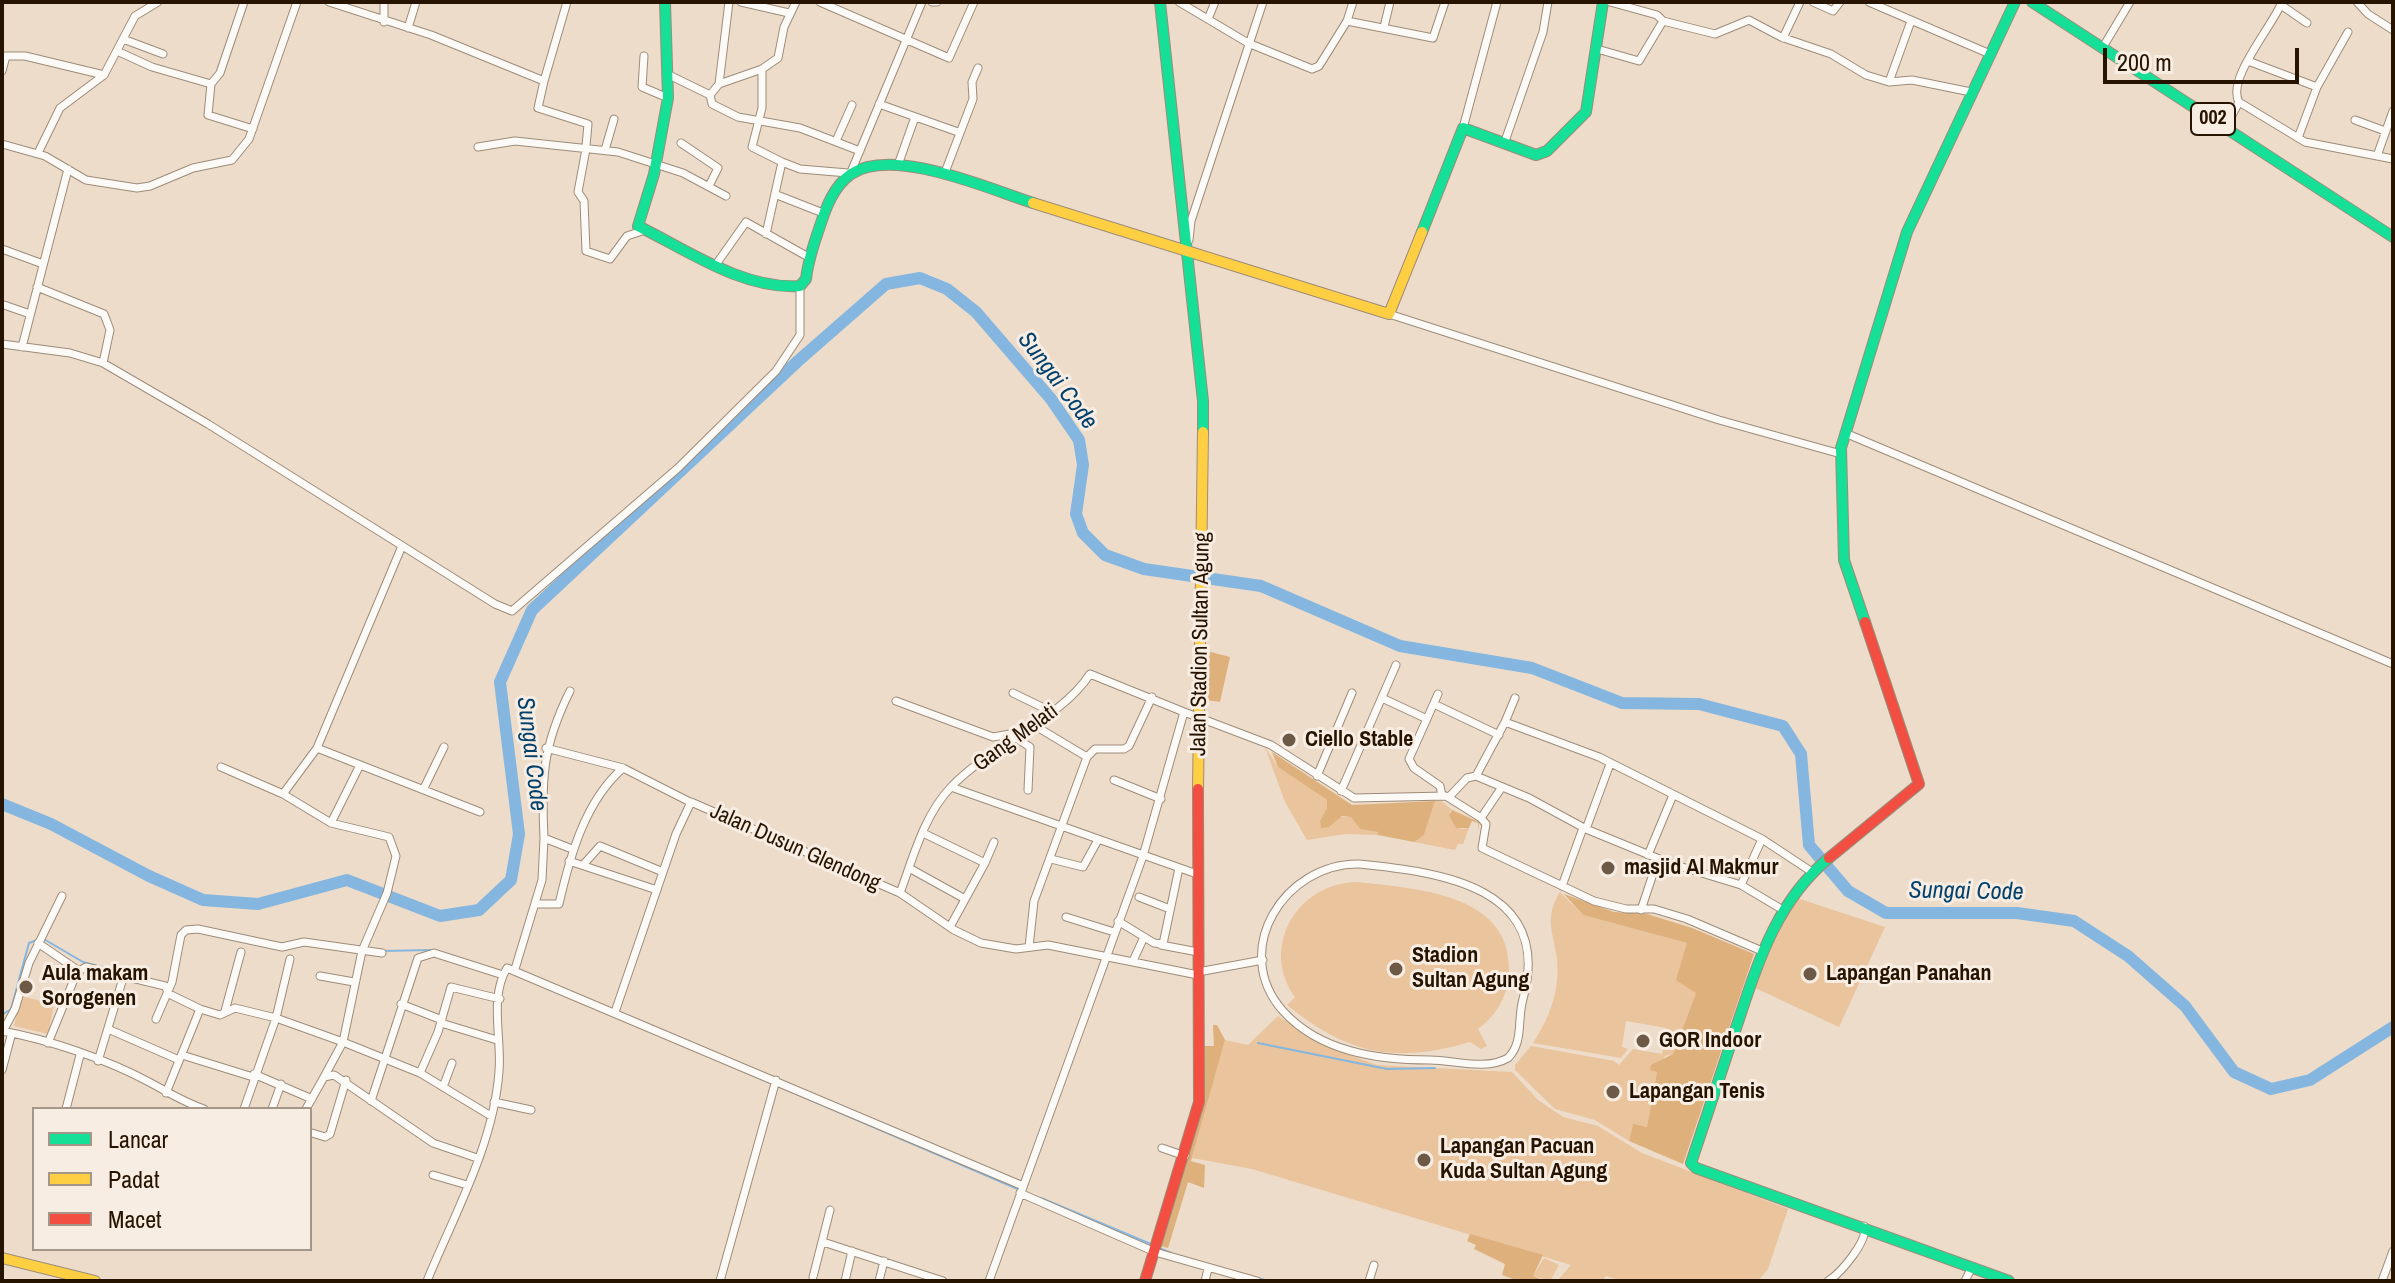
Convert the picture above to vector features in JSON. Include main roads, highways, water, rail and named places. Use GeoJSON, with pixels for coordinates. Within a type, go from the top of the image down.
{"type":"FeatureCollection","features":[{"type":"Feature","properties":{"kind":"waterway","name":"Sungai Code"},"geometry":{"type":"LineString","coordinates":[[2,804],[51,824],[149,876],[203,900],[258,904],[347,880],[440,916],[479,910],[511,880],[519,834],[500,682],[532,610],[798,361],[886,284],[920,278],[947,289],[976,312],[1051,399],[1079,440],[1083,465],[1076,514],[1083,533],[1105,555],[1144,569],[1261,586],[1400,646],[1532,668],[1622,703],[1699,704],[1783,726],[1801,754],[1809,845],[1848,891],[1886,913],[2017,913],[2074,921],[2128,956],[2185,1006],[2234,1072],[2271,1089],[2310,1080],[2393,1027]]}},
{"type":"Feature","properties":{"kind":"waterway"},"geometry":{"type":"LineString","coordinates":[[42,938],[83,962],[105,968]]}},
{"type":"Feature","properties":{"kind":"waterway"},"geometry":{"type":"LineString","coordinates":[[2,1015],[11,1009],[29,943],[37,940]]}},
{"type":"Feature","properties":{"kind":"waterway"},"geometry":{"type":"LineString","coordinates":[[382,951],[431,950]]}},
{"type":"Feature","properties":{"kind":"waterway"},"geometry":{"type":"LineString","coordinates":[[1258,1043],[1387,1069],[1435,1068]]}},
{"type":"Feature","properties":{"kind":"waterway"},"geometry":{"type":"LineString","coordinates":[[743,1071],[1020,1190]]}},
{"type":"Feature","properties":{"kind":"waterway"},"geometry":{"type":"LineString","coordinates":[[1041,1198],[1153,1245]]}},
{"type":"Feature","properties":{"kind":"waterway"},"geometry":{"type":"LineString","coordinates":[[1159,1248],[1171,1253]]}},
{"type":"Feature","properties":{"kind":"waterway"},"geometry":{"type":"LineString","coordinates":[[1258,1278],[1268,1281]]}},
{"type":"Feature","properties":{"kind":"place","name":"Ciello Stable"},"geometry":{"type":"Point","coordinates":[1289,740]}},
{"type":"Feature","properties":{"kind":"place","name":"masjid Al Makmur"},"geometry":{"type":"Point","coordinates":[1608,868]}},
{"type":"Feature","properties":{"kind":"place","name":"Stadion Sultan Agung"},"geometry":{"type":"Point","coordinates":[1396,969]}},
{"type":"Feature","properties":{"kind":"place","name":"Lapangan Panahan"},"geometry":{"type":"Point","coordinates":[1810,974]}},
{"type":"Feature","properties":{"kind":"place","name":"Aula makam Sorogenen"},"geometry":{"type":"Point","coordinates":[26,987]}},
{"type":"Feature","properties":{"kind":"place","name":"GOR Indoor"},"geometry":{"type":"Point","coordinates":[1643,1041]}},
{"type":"Feature","properties":{"kind":"place","name":"Lapangan Tenis"},"geometry":{"type":"Point","coordinates":[1613,1092]}},
{"type":"Feature","properties":{"kind":"place","name":"Lapangan Pacuan Kuda Sultan Agung"},"geometry":{"type":"Point","coordinates":[1424,1160]}}]}
